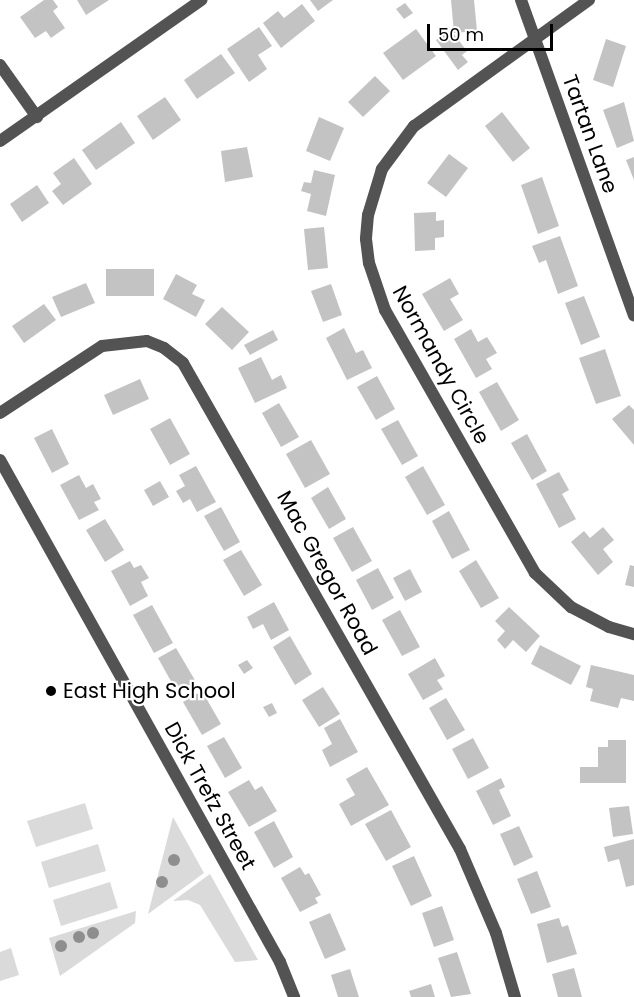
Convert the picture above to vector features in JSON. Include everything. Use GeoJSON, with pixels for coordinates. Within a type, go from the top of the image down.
{"type":"FeatureCollection","features":[{"type":"Feature","properties":{"kind":"street","name":"Tartan Lane"},"geometry":{"type":"LineString","coordinates":[[521,0],[634,315]]}},
{"type":"Feature","properties":{"kind":"street","name":"Normandy Circle"},"geometry":{"type":"LineString","coordinates":[[589,0],[414,126],[396,145],[382,169],[368,215],[369,263],[385,310],[535,573],[571,607],[609,627],[634,634]]}},
{"type":"Feature","properties":{"kind":"street"},"geometry":{"type":"LineString","coordinates":[[0,141],[37,117],[194,2]]}},
{"type":"Feature","properties":{"kind":"street"},"geometry":{"type":"LineString","coordinates":[[0,65],[37,117]]}},
{"type":"Feature","properties":{"kind":"street","name":"Mac Gregor Road"},"geometry":{"type":"LineString","coordinates":[[0,413],[102,346],[147,341],[164,348],[183,363],[460,849],[496,933],[515,997]]}},
{"type":"Feature","properties":{"kind":"street","name":"Dick Trefz Street"},"geometry":{"type":"LineString","coordinates":[[0,460],[280,962],[294,997]]}},
{"type":"Feature","properties":{"kind":"shaded area"},"geometry":{"type":"Polygon","coordinates":[[[85,803],[93,829],[36,847],[27,821],[85,803]]]}},
{"type":"Feature","properties":{"kind":"shaded area"},"geometry":{"type":"Polygon","coordinates":[[[173,817],[204,873],[148,914],[173,817]]]}},
{"type":"Feature","properties":{"kind":"shaded area"},"geometry":{"type":"Polygon","coordinates":[[[98,844],[106,871],[49,888],[41,862],[98,844]]]}},
{"type":"Feature","properties":{"kind":"shaded area"},"geometry":{"type":"Polygon","coordinates":[[[210,874],[258,960],[235,962],[200,905],[188,900],[173,901],[210,874]]]}},
{"type":"Feature","properties":{"kind":"shaded area"},"geometry":{"type":"Polygon","coordinates":[[[110,882],[118,908],[61,926],[53,900],[110,882]]]}},
{"type":"Feature","properties":{"kind":"shaded area"},"geometry":{"type":"Polygon","coordinates":[[[136,911],[135,923],[60,976],[49,938],[136,911]]]}},
{"type":"Feature","properties":{"kind":"shaded area"},"geometry":{"type":"Polygon","coordinates":[[[11,948],[19,975],[0,981],[0,952],[11,948]]]}},
{"type":"Feature","properties":{"kind":"building"},"geometry":{"type":"Polygon","coordinates":[[[44,0],[53,0],[58,7],[53,11],[65,28],[51,38],[46,31],[35,38],[20,17],[44,0]]]}},
{"type":"Feature","properties":{"kind":"building"},"geometry":{"type":"Polygon","coordinates":[[[77,0],[109,0],[86,15],[77,0]]]}},
{"type":"Feature","properties":{"kind":"building"},"geometry":{"type":"Polygon","coordinates":[[[310,0],[333,0],[318,11],[310,0]]]}},
{"type":"Feature","properties":{"kind":"building"},"geometry":{"type":"Polygon","coordinates":[[[451,0],[474,0],[477,31],[454,33],[451,0]]]}},
{"type":"Feature","properties":{"kind":"building"},"geometry":{"type":"Polygon","coordinates":[[[405,3],[413,13],[404,19],[396,9],[405,3]]]}},
{"type":"Feature","properties":{"kind":"building"},"geometry":{"type":"Polygon","coordinates":[[[302,4],[315,21],[281,48],[263,23],[278,11],[284,18],[302,4]]]}},
{"type":"Feature","properties":{"kind":"building"},"geometry":{"type":"Polygon","coordinates":[[[259,27],[272,46],[258,55],[267,69],[249,82],[227,49],[259,27]]]}},
{"type":"Feature","properties":{"kind":"building"},"geometry":{"type":"Polygon","coordinates":[[[416,29],[436,56],[403,80],[383,53],[416,29]]]}},
{"type":"Feature","properties":{"kind":"building"},"geometry":{"type":"Polygon","coordinates":[[[450,29],[467,51],[462,55],[468,62],[458,70],[436,40],[450,29]]]}},
{"type":"Feature","properties":{"kind":"building"},"geometry":{"type":"Polygon","coordinates":[[[606,39],[626,46],[613,87],[593,80],[606,39]]]}},
{"type":"Feature","properties":{"kind":"building"},"geometry":{"type":"Polygon","coordinates":[[[221,54],[235,73],[197,99],[184,80],[221,54]]]}},
{"type":"Feature","properties":{"kind":"building"},"geometry":{"type":"Polygon","coordinates":[[[375,76],[390,91],[363,117],[348,102],[375,76]]]}},
{"type":"Feature","properties":{"kind":"building"},"geometry":{"type":"Polygon","coordinates":[[[165,97],[181,120],[153,140],[137,116],[165,97]]]}},
{"type":"Feature","properties":{"kind":"building"},"geometry":{"type":"Polygon","coordinates":[[[624,102],[634,141],[617,148],[603,110],[624,102]]]}},
{"type":"Feature","properties":{"kind":"building"},"geometry":{"type":"Polygon","coordinates":[[[502,112],[530,148],[513,162],[485,126],[502,112]]]}},
{"type":"Feature","properties":{"kind":"building"},"geometry":{"type":"Polygon","coordinates":[[[319,117],[344,128],[330,161],[306,151],[319,117]]]}},
{"type":"Feature","properties":{"kind":"building"},"geometry":{"type":"Polygon","coordinates":[[[121,122],[135,143],[96,170],[82,150],[121,122]]]}},
{"type":"Feature","properties":{"kind":"building"},"geometry":{"type":"Polygon","coordinates":[[[247,147],[253,177],[225,182],[221,151],[247,147]]]}},
{"type":"Feature","properties":{"kind":"building"},"geometry":{"type":"Polygon","coordinates":[[[449,154],[468,168],[446,197],[427,183],[449,154]]]}},
{"type":"Feature","properties":{"kind":"building"},"geometry":{"type":"Polygon","coordinates":[[[634,157],[634,180],[626,160],[634,157]]]}},
{"type":"Feature","properties":{"kind":"building"},"geometry":{"type":"Polygon","coordinates":[[[74,158],[92,184],[63,205],[52,191],[61,184],[53,173],[74,158]]]}},
{"type":"Feature","properties":{"kind":"building"},"geometry":{"type":"Polygon","coordinates":[[[314,170],[335,175],[326,216],[307,211],[311,194],[301,191],[304,182],[311,183],[314,170]]]}},
{"type":"Feature","properties":{"kind":"building"},"geometry":{"type":"Polygon","coordinates":[[[542,177],[559,226],[538,234],[521,185],[542,177]]]}},
{"type":"Feature","properties":{"kind":"building"},"geometry":{"type":"Polygon","coordinates":[[[37,185],[49,203],[22,222],[10,204],[37,185]]]}},
{"type":"Feature","properties":{"kind":"building"},"geometry":{"type":"Polygon","coordinates":[[[436,212],[436,221],[444,220],[444,237],[435,238],[435,250],[415,251],[414,213],[436,212]]]}},
{"type":"Feature","properties":{"kind":"building"},"geometry":{"type":"Polygon","coordinates":[[[324,227],[328,268],[308,270],[304,229],[324,227]]]}},
{"type":"Feature","properties":{"kind":"building"},"geometry":{"type":"Polygon","coordinates":[[[560,236],[578,286],[558,294],[546,260],[539,263],[532,246],[560,236]]]}},
{"type":"Feature","properties":{"kind":"building"},"geometry":{"type":"Polygon","coordinates":[[[106,269],[154,269],[154,296],[106,296],[106,269]]]}},
{"type":"Feature","properties":{"kind":"building"},"geometry":{"type":"Polygon","coordinates":[[[176,274],[197,285],[192,294],[205,300],[196,317],[163,299],[176,274]]]}},
{"type":"Feature","properties":{"kind":"building"},"geometry":{"type":"Polygon","coordinates":[[[450,278],[459,294],[450,299],[463,320],[444,331],[422,294],[450,278]]]}},
{"type":"Feature","properties":{"kind":"building"},"geometry":{"type":"Polygon","coordinates":[[[86,283],[95,303],[61,317],[52,297],[86,283]]]}},
{"type":"Feature","properties":{"kind":"building"},"geometry":{"type":"Polygon","coordinates":[[[331,284],[342,315],[323,322],[311,291],[331,284]]]}},
{"type":"Feature","properties":{"kind":"building"},"geometry":{"type":"Polygon","coordinates":[[[584,296],[600,337],[581,345],[565,303],[584,296]]]}},
{"type":"Feature","properties":{"kind":"building"},"geometry":{"type":"Polygon","coordinates":[[[44,304],[56,320],[24,343],[12,326],[44,304]]]}},
{"type":"Feature","properties":{"kind":"building"},"geometry":{"type":"Polygon","coordinates":[[[222,307],[249,332],[232,350],[205,324],[222,307]]]}},
{"type":"Feature","properties":{"kind":"building"},"geometry":{"type":"Polygon","coordinates":[[[344,328],[356,353],[363,350],[372,368],[347,380],[326,338],[344,328]]]}},
{"type":"Feature","properties":{"kind":"building"},"geometry":{"type":"Polygon","coordinates":[[[471,329],[478,342],[487,337],[497,353],[486,359],[492,369],[476,378],[454,339],[471,329]]]}},
{"type":"Feature","properties":{"kind":"building"},"geometry":{"type":"Polygon","coordinates":[[[273,330],[278,340],[250,355],[244,345],[273,330]]]}},
{"type":"Feature","properties":{"kind":"building"},"geometry":{"type":"Polygon","coordinates":[[[605,349],[621,396],[596,404],[579,358],[605,349]]]}},
{"type":"Feature","properties":{"kind":"building"},"geometry":{"type":"Polygon","coordinates":[[[261,357],[272,380],[281,375],[287,388],[255,403],[238,368],[261,357]]]}},
{"type":"Feature","properties":{"kind":"building"},"geometry":{"type":"Polygon","coordinates":[[[377,376],[395,409],[376,420],[357,387],[377,376]]]}},
{"type":"Feature","properties":{"kind":"building"},"geometry":{"type":"Polygon","coordinates":[[[140,379],[149,399],[113,415],[104,395],[140,379]]]}},
{"type":"Feature","properties":{"kind":"building"},"geometry":{"type":"Polygon","coordinates":[[[497,382],[519,420],[501,431],[479,392],[497,382]]]}},
{"type":"Feature","properties":{"kind":"building"},"geometry":{"type":"Polygon","coordinates":[[[279,403],[299,437],[281,447],[262,413],[279,403]]]}},
{"type":"Feature","properties":{"kind":"building"},"geometry":{"type":"Polygon","coordinates":[[[629,405],[634,410],[634,445],[612,419],[629,405]]]}},
{"type":"Feature","properties":{"kind":"building"},"geometry":{"type":"Polygon","coordinates":[[[170,418],[190,454],[170,465],[150,429],[170,418]]]}},
{"type":"Feature","properties":{"kind":"building"},"geometry":{"type":"Polygon","coordinates":[[[398,420],[418,456],[402,465],[381,429],[398,420]]]}},
{"type":"Feature","properties":{"kind":"building"},"geometry":{"type":"Polygon","coordinates":[[[52,429],[69,464],[52,473],[34,438],[52,429]]]}},
{"type":"Feature","properties":{"kind":"building"},"geometry":{"type":"Polygon","coordinates":[[[527,434],[547,471],[532,480],[511,443],[527,434]]]}},
{"type":"Feature","properties":{"kind":"building"},"geometry":{"type":"Polygon","coordinates":[[[311,440],[330,474],[305,488],[286,454],[311,440]]]}},
{"type":"Feature","properties":{"kind":"building"},"geometry":{"type":"Polygon","coordinates":[[[196,466],[216,502],[197,512],[190,499],[183,503],[176,491],[185,486],[179,475],[196,466]]]}},
{"type":"Feature","properties":{"kind":"building"},"geometry":{"type":"Polygon","coordinates":[[[423,466],[445,505],[427,515],[405,477],[423,466]]]}},
{"type":"Feature","properties":{"kind":"building"},"geometry":{"type":"Polygon","coordinates":[[[559,472],[569,490],[562,494],[576,519],[559,528],[536,484],[559,472]]]}},
{"type":"Feature","properties":{"kind":"building"},"geometry":{"type":"Polygon","coordinates":[[[79,475],[86,488],[93,484],[101,499],[94,502],[99,510],[79,520],[60,485],[79,475]]]}},
{"type":"Feature","properties":{"kind":"building"},"geometry":{"type":"Polygon","coordinates":[[[160,481],[169,497],[153,506],[144,490],[160,481]]]}},
{"type":"Feature","properties":{"kind":"building"},"geometry":{"type":"Polygon","coordinates":[[[328,487],[346,519],[329,529],[311,498],[328,487]]]}},
{"type":"Feature","properties":{"kind":"building"},"geometry":{"type":"Polygon","coordinates":[[[221,507],[240,542],[224,551],[204,516],[221,507]]]}},
{"type":"Feature","properties":{"kind":"building"},"geometry":{"type":"Polygon","coordinates":[[[449,511],[470,550],[452,559],[432,521],[449,511]]]}},
{"type":"Feature","properties":{"kind":"building"},"geometry":{"type":"Polygon","coordinates":[[[105,519],[124,550],[105,562],[86,530],[105,519]]]}},
{"type":"Feature","properties":{"kind":"building"},"geometry":{"type":"Polygon","coordinates":[[[353,527],[372,561],[352,572],[333,538],[353,527]]]}},
{"type":"Feature","properties":{"kind":"building"},"geometry":{"type":"Polygon","coordinates":[[[603,527],[614,540],[603,549],[613,562],[598,575],[571,542],[584,531],[590,538],[603,527]]]}},
{"type":"Feature","properties":{"kind":"building"},"geometry":{"type":"Polygon","coordinates":[[[241,550],[262,585],[244,596],[223,560],[241,550]]]}},
{"type":"Feature","properties":{"kind":"building"},"geometry":{"type":"Polygon","coordinates":[[[476,560],[499,598],[481,608],[459,571],[476,560]]]}},
{"type":"Feature","properties":{"kind":"building"},"geometry":{"type":"Polygon","coordinates":[[[130,561],[134,568],[141,565],[149,578],[141,582],[148,596],[130,606],[111,571],[130,561]]]}},
{"type":"Feature","properties":{"kind":"building"},"geometry":{"type":"Polygon","coordinates":[[[630,565],[634,566],[634,587],[625,585],[630,565]]]}},
{"type":"Feature","properties":{"kind":"building"},"geometry":{"type":"Polygon","coordinates":[[[378,568],[394,598],[372,610],[356,580],[378,568]]]}},
{"type":"Feature","properties":{"kind":"building"},"geometry":{"type":"Polygon","coordinates":[[[410,569],[422,592],[405,601],[393,578],[410,569]]]}},
{"type":"Feature","properties":{"kind":"building"},"geometry":{"type":"Polygon","coordinates":[[[274,602],[289,630],[271,640],[263,624],[253,629],[247,617],[274,602]]]}},
{"type":"Feature","properties":{"kind":"building"},"geometry":{"type":"Polygon","coordinates":[[[152,605],[173,643],[154,653],[133,615],[152,605]]]}},
{"type":"Feature","properties":{"kind":"building"},"geometry":{"type":"Polygon","coordinates":[[[509,607],[540,636],[526,652],[513,640],[505,649],[497,640],[505,631],[495,621],[509,607]]]}},
{"type":"Feature","properties":{"kind":"building"},"geometry":{"type":"Polygon","coordinates":[[[400,610],[420,647],[402,656],[382,620],[400,610]]]}},
{"type":"Feature","properties":{"kind":"building"},"geometry":{"type":"Polygon","coordinates":[[[290,636],[312,674],[295,685],[273,647],[290,636]]]}},
{"type":"Feature","properties":{"kind":"building"},"geometry":{"type":"Polygon","coordinates":[[[540,645],[581,666],[571,685],[531,664],[540,645]]]}},
{"type":"Feature","properties":{"kind":"building"},"geometry":{"type":"Polygon","coordinates":[[[176,648],[196,682],[177,692],[158,658],[176,648]]]}},
{"type":"Feature","properties":{"kind":"building"},"geometry":{"type":"Polygon","coordinates":[[[435,658],[445,676],[437,680],[443,689],[423,700],[408,674],[435,658]]]}},
{"type":"Feature","properties":{"kind":"building"},"geometry":{"type":"Polygon","coordinates":[[[247,660],[253,668],[244,674],[238,665],[247,660]]]}},
{"type":"Feature","properties":{"kind":"building"},"geometry":{"type":"Polygon","coordinates":[[[591,665],[634,675],[634,701],[621,698],[618,708],[590,701],[593,689],[586,687],[591,665]]]}},
{"type":"Feature","properties":{"kind":"building"},"geometry":{"type":"Polygon","coordinates":[[[323,687],[340,714],[319,727],[302,700],[323,687]]]}},
{"type":"Feature","properties":{"kind":"building"},"geometry":{"type":"Polygon","coordinates":[[[202,691],[221,724],[202,735],[183,702],[202,691]]]}},
{"type":"Feature","properties":{"kind":"building"},"geometry":{"type":"Polygon","coordinates":[[[446,698],[465,730],[447,740],[429,708],[446,698]]]}},
{"type":"Feature","properties":{"kind":"building"},"geometry":{"type":"Polygon","coordinates":[[[272,703],[277,713],[269,717],[263,707],[272,703]]]}},
{"type":"Feature","properties":{"kind":"building"},"geometry":{"type":"Polygon","coordinates":[[[340,719],[358,752],[330,767],[322,750],[332,744],[324,728],[340,719]]]}},
{"type":"Feature","properties":{"kind":"building"},"geometry":{"type":"Polygon","coordinates":[[[224,737],[242,768],[225,778],[207,746],[224,737]]]}},
{"type":"Feature","properties":{"kind":"building"},"geometry":{"type":"Polygon","coordinates":[[[473,738],[489,768],[468,779],[452,749],[473,738]]]}},
{"type":"Feature","properties":{"kind":"building"},"geometry":{"type":"Polygon","coordinates":[[[608,740],[626,740],[626,783],[580,783],[580,767],[598,767],[598,747],[608,747],[608,740]]]}},
{"type":"Feature","properties":{"kind":"building"},"geometry":{"type":"Polygon","coordinates":[[[367,767],[389,805],[351,826],[339,804],[355,795],[346,779],[367,767]]]}},
{"type":"Feature","properties":{"kind":"building"},"geometry":{"type":"Polygon","coordinates":[[[501,778],[505,787],[499,790],[511,816],[493,825],[476,791],[501,778]]]}},
{"type":"Feature","properties":{"kind":"building"},"geometry":{"type":"Polygon","coordinates":[[[249,780],[255,790],[262,786],[277,811],[249,827],[228,792],[249,780]]]}},
{"type":"Feature","properties":{"kind":"building"},"geometry":{"type":"Polygon","coordinates":[[[629,806],[633,834],[613,837],[609,808],[629,806]]]}},
{"type":"Feature","properties":{"kind":"building"},"geometry":{"type":"Polygon","coordinates":[[[391,810],[411,847],[386,861],[365,824],[391,810]]]}},
{"type":"Feature","properties":{"kind":"building"},"geometry":{"type":"Polygon","coordinates":[[[274,821],[293,857],[274,868],[254,832],[274,821]]]}},
{"type":"Feature","properties":{"kind":"building"},"geometry":{"type":"Polygon","coordinates":[[[519,826],[533,857],[514,866],[500,834],[519,826]]]}},
{"type":"Feature","properties":{"kind":"building"},"geometry":{"type":"Polygon","coordinates":[[[634,839],[634,885],[626,887],[619,859],[608,862],[604,847],[634,839]]]}},
{"type":"Feature","properties":{"kind":"building"},"geometry":{"type":"Polygon","coordinates":[[[414,856],[432,896],[411,906],[392,866],[414,856]]]}},
{"type":"Feature","properties":{"kind":"building"},"geometry":{"type":"Polygon","coordinates":[[[300,867],[305,875],[309,873],[321,895],[315,898],[318,903],[300,912],[281,878],[300,867]]]}},
{"type":"Feature","properties":{"kind":"building"},"geometry":{"type":"Polygon","coordinates":[[[537,871],[551,907],[531,914],[517,879],[537,871]]]}},
{"type":"Feature","properties":{"kind":"building"},"geometry":{"type":"Polygon","coordinates":[[[442,906],[454,940],[434,947],[422,913],[442,906]]]}},
{"type":"Feature","properties":{"kind":"building"},"geometry":{"type":"Polygon","coordinates":[[[330,913],[346,950],[325,959],[309,922],[330,913]]]}},
{"type":"Feature","properties":{"kind":"building"},"geometry":{"type":"Polygon","coordinates":[[[559,918],[562,927],[568,925],[577,954],[547,963],[537,924],[559,918]]]}},
{"type":"Feature","properties":{"kind":"building"},"geometry":{"type":"Polygon","coordinates":[[[457,952],[471,994],[451,997],[438,958],[457,952]]]}},
{"type":"Feature","properties":{"kind":"building"},"geometry":{"type":"Polygon","coordinates":[[[574,968],[582,997],[558,997],[552,974],[574,968]]]}},
{"type":"Feature","properties":{"kind":"building"},"geometry":{"type":"Polygon","coordinates":[[[350,969],[359,997],[338,997],[331,975],[350,969]]]}},
{"type":"Feature","properties":{"kind":"building"},"geometry":{"type":"Polygon","coordinates":[[[431,984],[435,997],[411,997],[409,991],[431,984]]]}},
{"type":"Feature","properties":{"kind":"place","name":"East High School"},"geometry":{"type":"Point","coordinates":[51,691]}}]}
